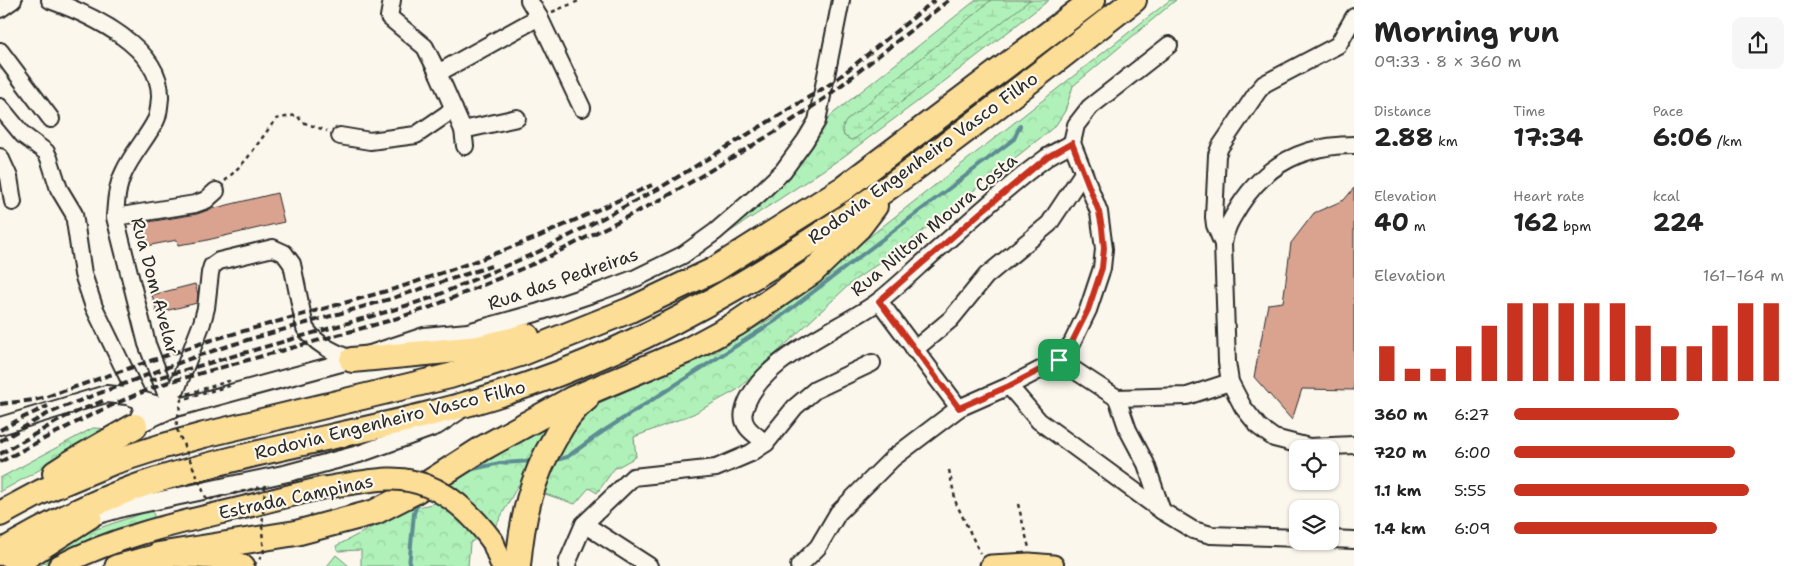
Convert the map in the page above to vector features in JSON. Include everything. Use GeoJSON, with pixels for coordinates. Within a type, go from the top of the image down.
{"type":"FeatureCollection","features":[{"type":"Feature","properties":{"kind":"highway","name":"Rodovia Engenheiro Vasco Filho"},"geometry":{"type":"LineString","coordinates":[[0,513],[49,488],[123,459],[204,435],[450,376],[520,354],[630,310],[714,270],[844,188],[1093,0]]}},
{"type":"Feature","properties":{"kind":"highway","name":"Rodovia Engenheiro Vasco Filho"},"geometry":{"type":"LineString","coordinates":[[0,553],[32,534],[76,512],[154,481],[233,459],[472,403],[531,384],[585,363],[643,337],[768,268],[841,221],[891,186],[1134,0]]}},
{"type":"Feature","properties":{"kind":"highway"},"geometry":{"type":"LineString","coordinates":[[158,555],[296,533],[375,512],[414,492],[483,448],[572,399],[686,351],[736,324],[812,272],[859,227],[891,186]]}},
{"type":"Feature","properties":{"kind":"highway"},"geometry":{"type":"LineString","coordinates":[[352,360],[479,348],[630,310]]}},
{"type":"Feature","properties":{"kind":"highway"},"geometry":{"type":"LineString","coordinates":[[518,566],[524,517],[531,489],[547,452],[573,411],[606,385]]}},
{"type":"Feature","properties":{"kind":"highway"},"geometry":{"type":"LineString","coordinates":[[0,513],[69,464],[135,426]]}},
{"type":"Feature","properties":{"kind":"main road","name":"Estrada Campinas"},"geometry":{"type":"LineString","coordinates":[[59,566],[93,550],[194,518],[323,488],[389,479],[411,480],[430,486],[469,512],[493,542],[502,566]]}},
{"type":"Feature","properties":{"kind":"main road"},"geometry":{"type":"LineString","coordinates":[[14,566],[91,517]]}},
{"type":"Feature","properties":{"kind":"main road"},"geometry":{"type":"LineString","coordinates":[[116,566],[158,555],[214,558],[244,566]]}},
{"type":"Feature","properties":{"kind":"main road"},"geometry":{"type":"LineString","coordinates":[[987,562],[1043,565]]}},
{"type":"Feature","properties":{"kind":"street"},"geometry":{"type":"LineString","coordinates":[[0,9],[13,0]]}},
{"type":"Feature","properties":{"kind":"street","name":"Rua Dom Avelar"},"geometry":{"type":"LineString","coordinates":[[50,0],[97,22],[126,40],[143,54],[154,70],[160,88],[157,118],[124,172],[116,196],[115,217],[147,344],[176,402]]}},
{"type":"Feature","properties":{"kind":"street"},"geometry":{"type":"LineString","coordinates":[[392,0],[389,17],[425,47],[454,109],[464,138],[517,118]]}},
{"type":"Feature","properties":{"kind":"street"},"geometry":{"type":"LineString","coordinates":[[529,0],[582,108]]}},
{"type":"Feature","properties":{"kind":"street","name":"Rua das Pedreiras"},"geometry":{"type":"LineString","coordinates":[[135,426],[176,402],[352,360],[424,336],[477,329],[601,291],[636,278],[683,255],[715,232],[783,171],[796,156],[817,120],[842,0]]}},
{"type":"Feature","properties":{"kind":"street"},"geometry":{"type":"LineString","coordinates":[[438,73],[539,17]]}},
{"type":"Feature","properties":{"kind":"street"},"geometry":{"type":"LineString","coordinates":[[1223,244],[1215,225],[1214,217],[1218,155],[1223,142],[1264,84],[1338,45],[1354,17]]}},
{"type":"Feature","properties":{"kind":"street"},"geometry":{"type":"LineString","coordinates":[[799,566],[818,547],[838,513],[886,465],[959,408],[1009,386],[1059,360],[1072,342],[1088,310],[1102,268],[1104,248],[1099,212],[1072,143],[1076,125],[1090,107],[1169,46]]}},
{"type":"Feature","properties":{"kind":"street"},"geometry":{"type":"LineString","coordinates":[[0,51],[51,119]]}},
{"type":"Feature","properties":{"kind":"street"},"geometry":{"type":"LineString","coordinates":[[0,107],[23,134],[46,152],[50,158],[59,188],[74,214],[83,274],[91,298],[137,399],[143,408],[135,426]]}},
{"type":"Feature","properties":{"kind":"street"},"geometry":{"type":"LineString","coordinates":[[340,136],[370,141],[416,135],[454,109]]}},
{"type":"Feature","properties":{"kind":"street","name":"Rua Nilton Moura Costa"},"geometry":{"type":"LineString","coordinates":[[766,443],[747,428],[744,412],[757,387],[782,361],[879,301],[1047,157],[1072,143]]}},
{"type":"Feature","properties":{"kind":"street"},"geometry":{"type":"LineString","coordinates":[[1354,145],[1333,145],[1298,154],[1277,165],[1251,189],[1227,226],[1223,244],[1227,362],[1230,382],[1249,417],[1274,438],[1309,447],[1354,445]]}},
{"type":"Feature","properties":{"kind":"street"},"geometry":{"type":"LineString","coordinates":[[0,157],[9,177],[13,202]]}},
{"type":"Feature","properties":{"kind":"street"},"geometry":{"type":"LineString","coordinates":[[914,350],[951,319],[986,276],[1049,224],[1083,173]]}},
{"type":"Feature","properties":{"kind":"street"},"geometry":{"type":"LineString","coordinates":[[115,217],[194,204],[206,200],[216,191]]}},
{"type":"Feature","properties":{"kind":"street"},"geometry":{"type":"LineString","coordinates":[[176,402],[173,398],[206,308],[212,266],[219,261],[274,248],[284,253],[292,264],[305,328],[311,337],[324,346],[352,360]]}},
{"type":"Feature","properties":{"kind":"street"},"geometry":{"type":"LineString","coordinates":[[879,301],[959,408]]}},
{"type":"Feature","properties":{"kind":"street"},"geometry":{"type":"LineString","coordinates":[[1059,360],[1117,398],[1187,396],[1230,382]]}},
{"type":"Feature","properties":{"kind":"street"},"geometry":{"type":"LineString","coordinates":[[567,566],[584,524],[632,477],[716,468],[751,454],[766,443],[795,407],[815,390],[872,363]]}},
{"type":"Feature","properties":{"kind":"street"},"geometry":{"type":"LineString","coordinates":[[1009,386],[1039,421],[1162,511],[1193,530],[1211,535],[1289,538]]}},
{"type":"Feature","properties":{"kind":"street"},"geometry":{"type":"LineString","coordinates":[[0,426],[106,394],[176,402]]}},
{"type":"Feature","properties":{"kind":"street"},"geometry":{"type":"LineString","coordinates":[[1117,398],[1128,430],[1146,464],[1162,511]]}},
{"type":"Feature","properties":{"kind":"street"},"geometry":{"type":"LineString","coordinates":[[32,534],[123,508],[288,473],[359,454],[437,426],[472,403]]}},
{"type":"Feature","properties":{"kind":"street"},"geometry":{"type":"LineString","coordinates":[[584,524],[649,566]]}},
{"type":"Feature","properties":{"kind":"street"},"geometry":{"type":"LineString","coordinates":[[1339,539],[1354,540]]}},
{"type":"Feature","properties":{"kind":"path"},"geometry":{"type":"LineString","coordinates":[[539,17],[581,0]]}},
{"type":"Feature","properties":{"kind":"path"},"geometry":{"type":"LineString","coordinates":[[216,191],[246,160],[276,120],[297,115],[302,122],[340,136]]}},
{"type":"Feature","properties":{"kind":"path"},"geometry":{"type":"LineString","coordinates":[[176,402],[228,381],[229,386],[181,400],[176,427],[207,500],[265,486],[262,530],[264,554],[253,566]]}},
{"type":"Feature","properties":{"kind":"path"},"geometry":{"type":"LineString","coordinates":[[949,470],[956,503],[987,562]]}},
{"type":"Feature","properties":{"kind":"path"},"geometry":{"type":"LineString","coordinates":[[1018,504],[1043,565]]}},
{"type":"Feature","properties":{"kind":"green space"},"geometry":{"type":"Polygon","coordinates":[[[976,0],[1049,0],[843,157],[728,233],[727,227],[781,187],[804,157],[830,116],[976,0]]]}},
{"type":"Feature","properties":{"kind":"green space"},"geometry":{"type":"Polygon","coordinates":[[[991,0],[1030,0],[856,138],[851,140],[844,136],[842,128],[846,121],[991,0]]]}},
{"type":"Feature","properties":{"kind":"green space"},"geometry":{"type":"Polygon","coordinates":[[[1170,0],[1176,0],[1073,86],[1065,111],[1056,125],[905,245],[852,282],[737,390],[693,414],[634,437],[636,457],[614,469],[597,493],[589,488],[575,504],[518,485],[497,524],[470,543],[468,566],[361,566],[361,550],[338,551],[336,546],[407,509],[432,504],[451,484],[540,429],[713,353],[772,318],[864,241],[1170,0]]]}},
{"type":"Feature","properties":{"kind":"green space"},"geometry":{"type":"Polygon","coordinates":[[[93,428],[112,429],[0,492],[0,478],[93,428]]]}},
{"type":"Feature","properties":{"kind":"green space"},"geometry":{"type":"Polygon","coordinates":[[[152,510],[155,519],[76,546],[39,566],[19,566],[73,537],[152,510]]]}},
{"type":"Feature","properties":{"kind":"green space"},"geometry":{"type":"Polygon","coordinates":[[[336,555],[349,566],[327,566],[336,555]]]}},
{"type":"Feature","properties":{"kind":"building"},"geometry":{"type":"Polygon","coordinates":[[[1354,188],[1354,390],[1302,389],[1292,420],[1254,377],[1268,304],[1283,302],[1291,243],[1314,213],[1344,200],[1354,188]]]}},
{"type":"Feature","properties":{"kind":"building"},"geometry":{"type":"Polygon","coordinates":[[[277,193],[284,222],[203,241],[178,245],[177,240],[141,247],[136,224],[197,214],[277,193]]]}},
{"type":"Feature","properties":{"kind":"building"},"geometry":{"type":"Polygon","coordinates":[[[195,284],[198,294],[197,303],[157,313],[152,295],[195,284]]]}},
{"type":"Feature","properties":{"kind":"waterway"},"geometry":{"type":"LineString","coordinates":[[553,461],[567,457],[602,432],[775,321],[1014,139],[1020,126]]}},
{"type":"Feature","properties":{"kind":"waterway"},"geometry":{"type":"LineString","coordinates":[[469,470],[500,463],[533,461]]}},
{"type":"Feature","properties":{"kind":"waterway"},"geometry":{"type":"LineString","coordinates":[[409,566],[414,513],[417,505],[423,499]]}},
{"type":"Feature","properties":{"kind":"railway"},"geometry":{"type":"LineString","coordinates":[[149,381],[431,298],[538,252],[658,189],[832,83],[935,0]]}},
{"type":"Feature","properties":{"kind":"railway"},"geometry":{"type":"LineString","coordinates":[[0,462],[62,429],[147,390],[169,382],[388,321],[431,307],[540,261],[664,198],[775,132],[825,98],[949,0]]}},
{"type":"Feature","properties":{"kind":"railway"},"geometry":{"type":"LineString","coordinates":[[0,404],[46,397],[208,341],[401,287],[538,237],[652,185]]}},
{"type":"Feature","properties":{"kind":"railway"},"geometry":{"type":"LineString","coordinates":[[0,441],[45,415],[197,356],[390,299],[491,266]]}},
{"type":"Feature","properties":{"kind":"railway"},"geometry":{"type":"LineString","coordinates":[[0,454],[65,417],[105,400]]}},
{"type":"Feature","properties":{"kind":"railway"},"geometry":{"type":"LineString","coordinates":[[0,430],[48,406]]}},
{"type":"Feature","properties":{"kind":"route"},"geometry":{"type":"LineString","coordinates":[[1072,143],[1099,212],[1104,248],[1102,268],[1088,310],[1072,342],[1059,360],[1009,386],[959,408],[879,301],[1047,157],[1072,143]]}}]}
